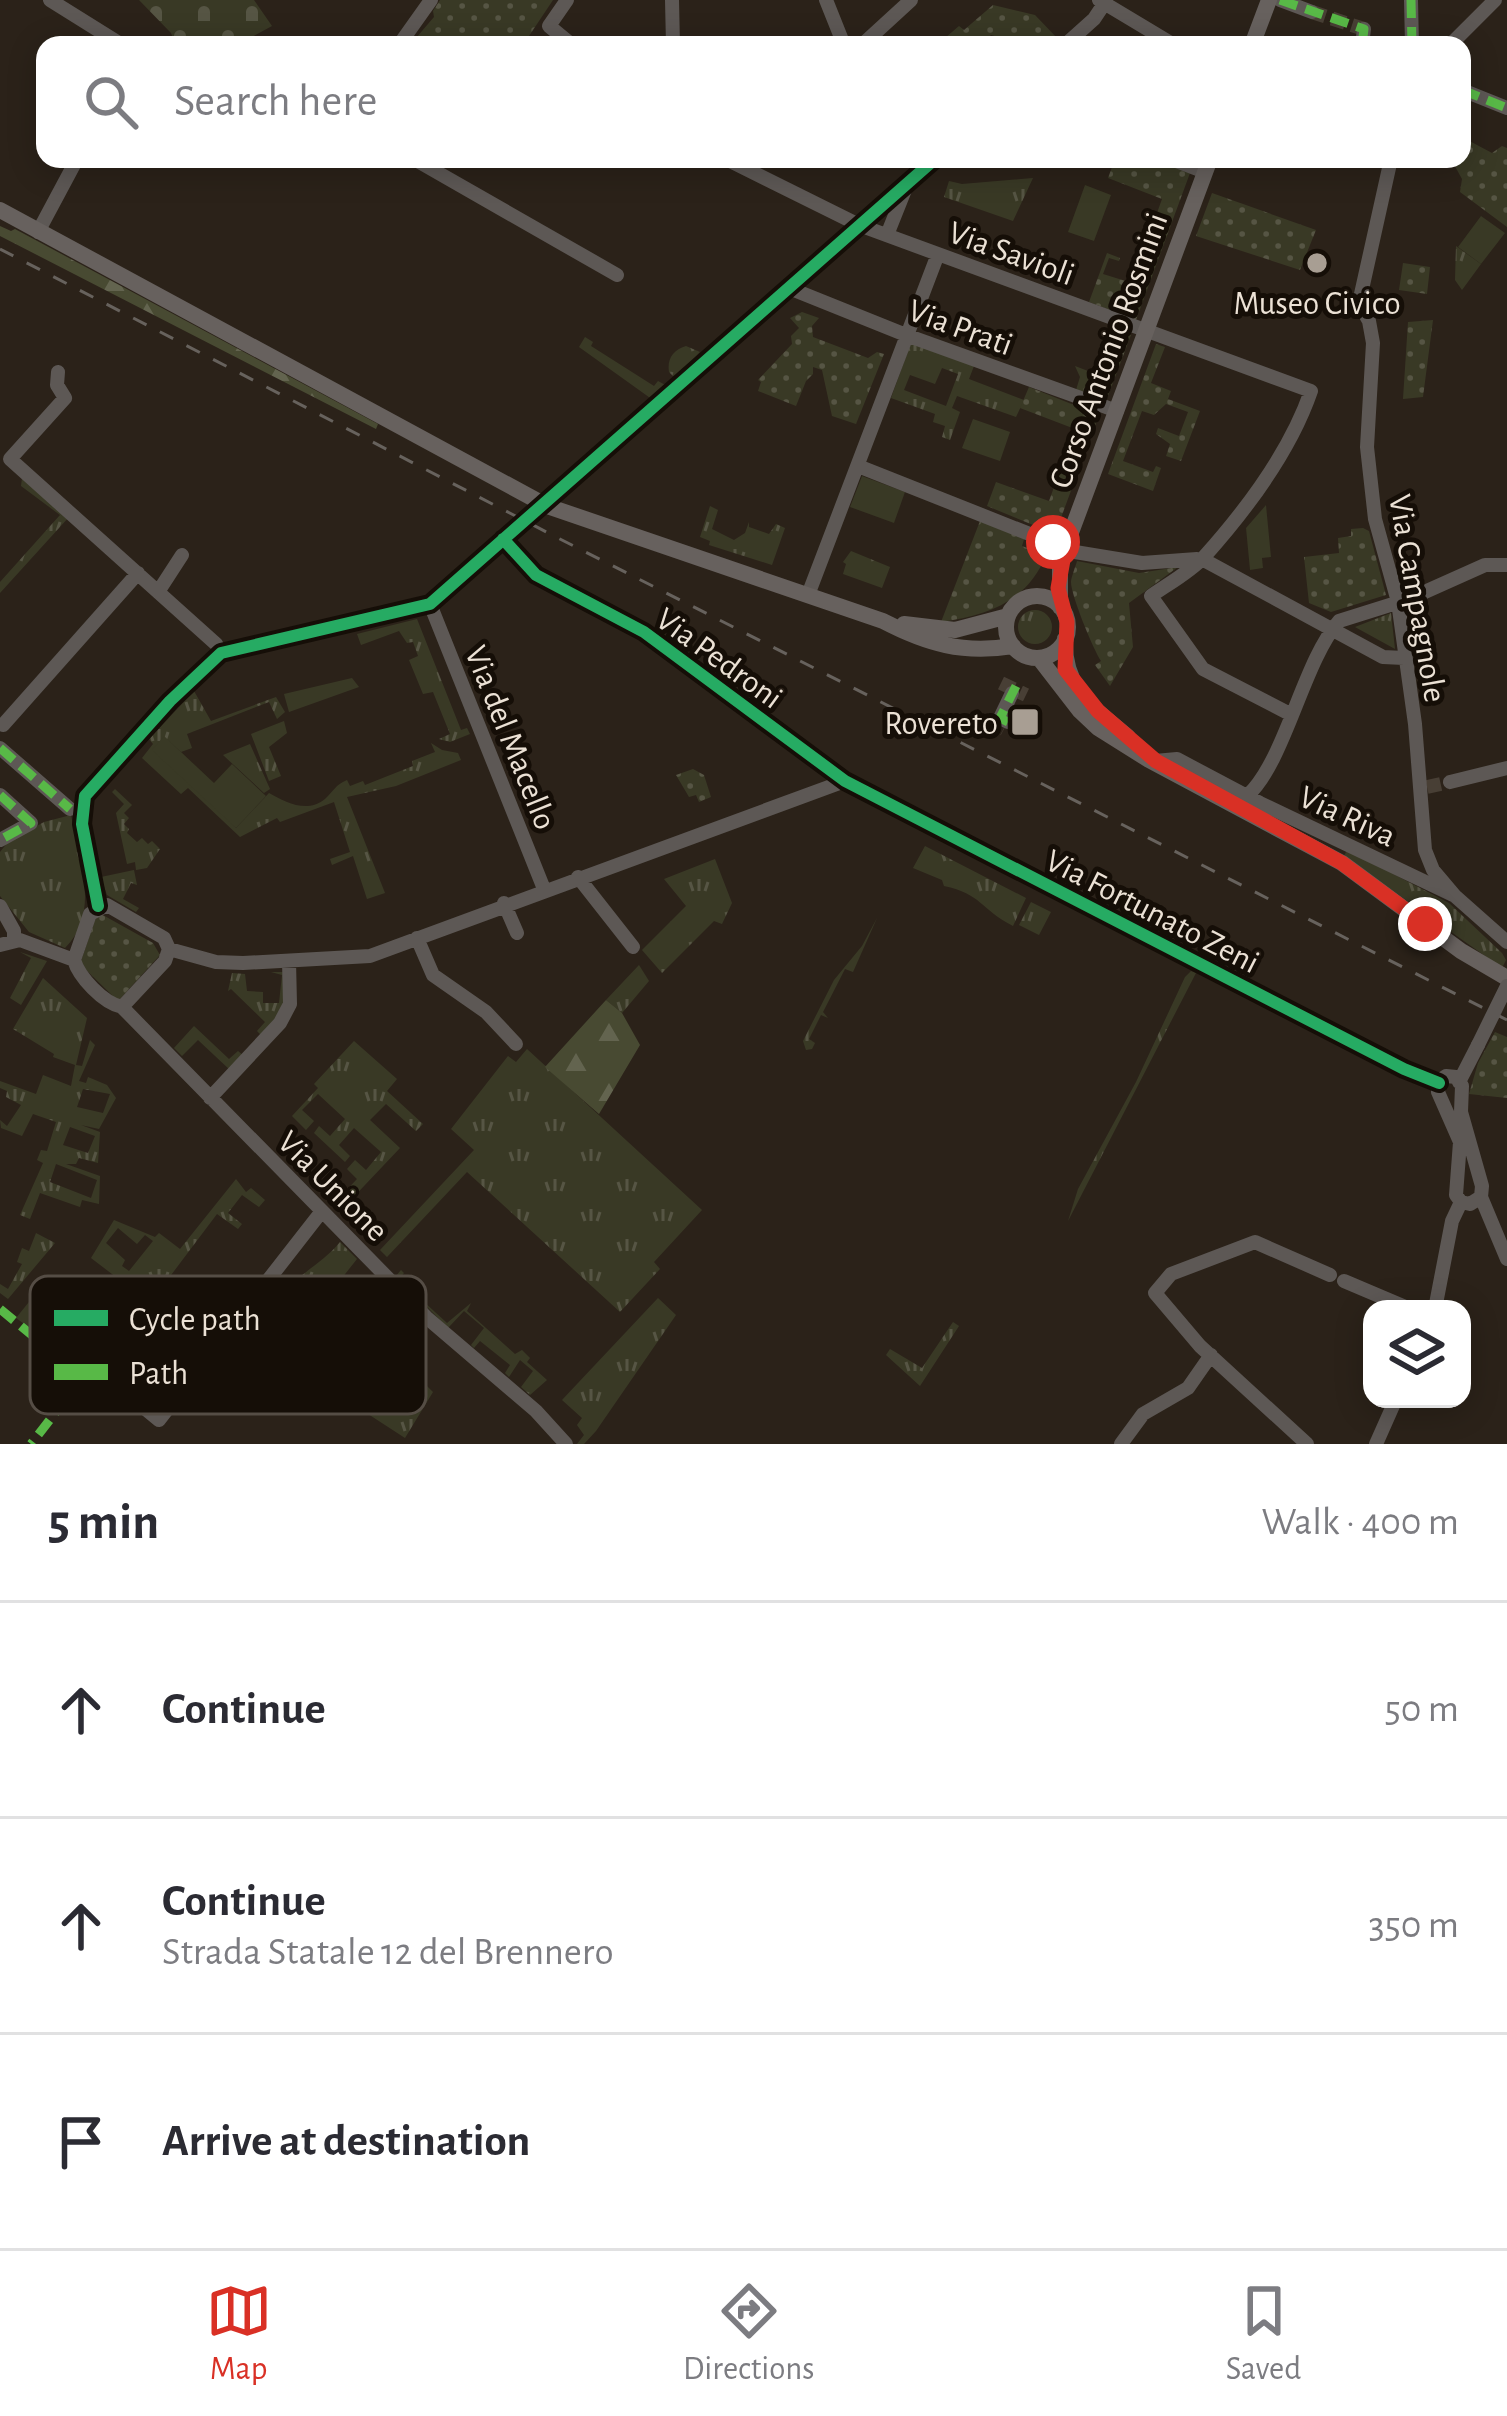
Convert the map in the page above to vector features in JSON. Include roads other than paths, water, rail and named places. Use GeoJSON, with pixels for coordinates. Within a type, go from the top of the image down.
{"type":"FeatureCollection","features":[{"type":"Feature","properties":{"kind":"main road"},"geometry":{"type":"LineString","coordinates":[[1255,36],[1269,0]]}},
{"type":"Feature","properties":{"kind":"main road","name":"Corso Antonio Rosmini"},"geometry":{"type":"LineString","coordinates":[[1062,556],[1207,168]]}},
{"type":"Feature","properties":{"kind":"main road"},"geometry":{"type":"LineString","coordinates":[[0,210],[547,506],[883,621],[951,649],[1012,646]]}},
{"type":"Feature","properties":{"kind":"main road"},"geometry":{"type":"LineString","coordinates":[[1062,556],[1030,597],[1016,604],[1008,616],[1008,637],[1024,655],[1039,658],[1055,652],[1065,639]]}},
{"type":"Feature","properties":{"kind":"main road"},"geometry":{"type":"LineString","coordinates":[[1062,556],[1060,607],[1067,622],[1064,661],[1072,681],[1098,711],[1156,761]]}},
{"type":"Feature","properties":{"kind":"main road"},"geometry":{"type":"LineString","coordinates":[[1030,597],[1046,598],[1060,607]]}},
{"type":"Feature","properties":{"kind":"main road"},"geometry":{"type":"LineString","coordinates":[[883,621],[955,630],[1008,616]]}},
{"type":"Feature","properties":{"kind":"main road"},"geometry":{"type":"LineString","coordinates":[[1039,658],[1090,721],[1342,863],[1507,982]]}},
{"type":"Feature","properties":{"kind":"street"},"geometry":{"type":"LineString","coordinates":[[50,0],[106,36]]}},
{"type":"Feature","properties":{"kind":"street"},"geometry":{"type":"LineString","coordinates":[[405,36],[431,0]]}},
{"type":"Feature","properties":{"kind":"street"},"geometry":{"type":"LineString","coordinates":[[561,36],[549,26],[567,0]]}},
{"type":"Feature","properties":{"kind":"street"},"geometry":{"type":"LineString","coordinates":[[672,0],[673,36]]}},
{"type":"Feature","properties":{"kind":"street"},"geometry":{"type":"LineString","coordinates":[[826,0],[840,36]]}},
{"type":"Feature","properties":{"kind":"street"},"geometry":{"type":"LineString","coordinates":[[872,36],[911,0]]}},
{"type":"Feature","properties":{"kind":"street"},"geometry":{"type":"LineString","coordinates":[[1280,0],[1312,12]]}},
{"type":"Feature","properties":{"kind":"street"},"geometry":{"type":"LineString","coordinates":[[1411,0],[1412,36]]}},
{"type":"Feature","properties":{"kind":"street"},"geometry":{"type":"LineString","coordinates":[[1459,36],[1495,0]]}},
{"type":"Feature","properties":{"kind":"street"},"geometry":{"type":"LineString","coordinates":[[1075,36],[1094,20],[1103,1],[1159,36]]}},
{"type":"Feature","properties":{"kind":"street"},"geometry":{"type":"LineString","coordinates":[[1471,94],[1507,108]]}},
{"type":"Feature","properties":{"kind":"street"},"geometry":{"type":"LineString","coordinates":[[38,232],[72,168]]}},
{"type":"Feature","properties":{"kind":"street"},"geometry":{"type":"LineString","coordinates":[[430,168],[617,275]]}},
{"type":"Feature","properties":{"kind":"street","name":"Via Savioli"},"geometry":{"type":"LineString","coordinates":[[744,168],[859,225],[1311,392],[1299,427],[1202,559]]}},
{"type":"Feature","properties":{"kind":"street"},"geometry":{"type":"LineString","coordinates":[[551,498],[924,168]]}},
{"type":"Feature","properties":{"kind":"street","name":"Via Campagnole"},"geometry":{"type":"LineString","coordinates":[[1389,168],[1359,303],[1373,343],[1367,447],[1375,519],[1398,602],[1425,788],[1428,860],[1455,896]]}},
{"type":"Feature","properties":{"kind":"street"},"geometry":{"type":"LineString","coordinates":[[887,235],[910,180]]}},
{"type":"Feature","properties":{"kind":"street"},"geometry":{"type":"LineString","coordinates":[[808,596],[938,254]]}},
{"type":"Feature","properties":{"kind":"street","name":"Via Prati"},"geometry":{"type":"LineString","coordinates":[[789,288],[1117,411]]}},
{"type":"Feature","properties":{"kind":"street"},"geometry":{"type":"LineString","coordinates":[[58,371],[65,398],[5,464],[138,573],[221,653]]}},
{"type":"Feature","properties":{"kind":"street"},"geometry":{"type":"LineString","coordinates":[[857,466],[1062,556],[1129,562],[1202,559],[1383,657],[1404,658]]}},
{"type":"Feature","properties":{"kind":"street"},"geometry":{"type":"LineString","coordinates":[[98,906],[82,824],[85,796],[170,701],[221,653],[430,604],[518,527]]}},
{"type":"Feature","properties":{"kind":"street","name":"Via Pedroni"},"geometry":{"type":"LineString","coordinates":[[503,539],[536,575],[644,632],[845,781]]}},
{"type":"Feature","properties":{"kind":"street"},"geometry":{"type":"LineString","coordinates":[[158,592],[182,556]]}},
{"type":"Feature","properties":{"kind":"street"},"geometry":{"type":"LineString","coordinates":[[1202,559],[1151,596],[1203,669],[1290,714]]}},
{"type":"Feature","properties":{"kind":"street"},"geometry":{"type":"LineString","coordinates":[[1246,796],[1258,785],[1331,630],[1340,621],[1485,565],[1507,565]]}},
{"type":"Feature","properties":{"kind":"street"},"geometry":{"type":"LineString","coordinates":[[3,725],[138,573]]}},
{"type":"Feature","properties":{"kind":"street","name":"Via del Macello"},"geometry":{"type":"LineString","coordinates":[[430,604],[544,889]]}},
{"type":"Feature","properties":{"kind":"street"},"geometry":{"type":"LineString","coordinates":[[988,713],[995,716],[1010,692],[1000,718],[1008,722]]}},
{"type":"Feature","properties":{"kind":"street"},"geometry":{"type":"LineString","coordinates":[[0,748],[43,797],[70,809]]}},
{"type":"Feature","properties":{"kind":"street","name":"Via Riva"},"geometry":{"type":"LineString","coordinates":[[1156,761],[1177,758],[1455,896],[1507,942]]}},
{"type":"Feature","properties":{"kind":"street"},"geometry":{"type":"LineString","coordinates":[[1450,782],[1507,768]]}},
{"type":"Feature","properties":{"kind":"street"},"geometry":{"type":"LineString","coordinates":[[169,949],[165,961],[122,1006],[112,1005],[82,976],[74,959],[89,914],[106,905],[158,934],[169,949],[223,962],[370,956],[845,781]]}},
{"type":"Feature","properties":{"kind":"street","name":"Via Fortunato Zeni"},"geometry":{"type":"LineString","coordinates":[[845,781],[1439,1084]]}},
{"type":"Feature","properties":{"kind":"street"},"geometry":{"type":"LineString","coordinates":[[0,795],[15,819],[31,823],[0,840]]}},
{"type":"Feature","properties":{"kind":"street"},"geometry":{"type":"LineString","coordinates":[[15,819],[43,797]]}},
{"type":"Feature","properties":{"kind":"street"},"geometry":{"type":"LineString","coordinates":[[578,877],[633,947]]}},
{"type":"Feature","properties":{"kind":"street"},"geometry":{"type":"LineString","coordinates":[[504,903],[518,933]]}},
{"type":"Feature","properties":{"kind":"street"},"geometry":{"type":"LineString","coordinates":[[0,907],[14,932],[7,943],[74,959]]}},
{"type":"Feature","properties":{"kind":"street"},"geometry":{"type":"LineString","coordinates":[[418,938],[433,976],[485,1012],[515,1044]]}},
{"type":"Feature","properties":{"kind":"street"},"geometry":{"type":"LineString","coordinates":[[210,1098],[280,1023],[290,1004],[289,962]]}},
{"type":"Feature","properties":{"kind":"street"},"geometry":{"type":"LineString","coordinates":[[1507,982],[1460,1082],[1461,1112],[1482,1186],[1480,1197],[1507,1259]]}},
{"type":"Feature","properties":{"kind":"street","name":"Via Unione"},"geometry":{"type":"LineString","coordinates":[[122,1006],[386,1276]]}},
{"type":"Feature","properties":{"kind":"street"},"geometry":{"type":"LineString","coordinates":[[1437,1300],[1452,1221],[1461,1202],[1456,1191],[1460,1142],[1438,1092],[1446,1076],[1460,1082]]}},
{"type":"Feature","properties":{"kind":"street"},"geometry":{"type":"LineString","coordinates":[[1461,1202],[1470,1204],[1480,1197]]}},
{"type":"Feature","properties":{"kind":"street"},"geometry":{"type":"LineString","coordinates":[[271,1276],[322,1211]]}},
{"type":"Feature","properties":{"kind":"street"},"geometry":{"type":"LineString","coordinates":[[1307,1444],[1210,1355],[1155,1293],[1171,1274],[1255,1242],[1389,1300]]}},
{"type":"Feature","properties":{"kind":"street","name":"Via Unione"},"geometry":{"type":"LineString","coordinates":[[426,1317],[536,1411],[566,1444]]}},
{"type":"Feature","properties":{"kind":"street"},"geometry":{"type":"LineString","coordinates":[[1121,1444],[1143,1414],[1188,1388],[1210,1355]]}},
{"type":"Feature","properties":{"kind":"street"},"geometry":{"type":"LineString","coordinates":[[1376,1444],[1392,1408]]}},
{"type":"Feature","properties":{"kind":"tunnel"},"geometry":{"type":"LineString","coordinates":[[1312,12],[1364,29]]}},
{"type":"Feature","properties":{"kind":"tunnel"},"geometry":{"type":"LineString","coordinates":[[518,527],[547,501]]}},
{"type":"Feature","properties":{"kind":"tunnel"},"geometry":{"type":"LineString","coordinates":[[1001,683],[1026,695]]}},
{"type":"Feature","properties":{"kind":"tunnel"},"geometry":{"type":"LineString","coordinates":[[985,719],[1004,729]]}},
{"type":"Feature","properties":{"kind":"tunnel"},"geometry":{"type":"LineString","coordinates":[[1427,787],[1450,782]]}},
{"type":"Feature","properties":{"kind":"railway"},"geometry":{"type":"LineString","coordinates":[[0,249],[1507,1020]]}},
{"type":"Feature","properties":{"kind":"place","name":"Museo Civico"},"geometry":{"type":"Point","coordinates":[1317,263]}},
{"type":"Feature","properties":{"kind":"place","name":"Rovereto"},"geometry":{"type":"Point","coordinates":[1025,722]}}]}
